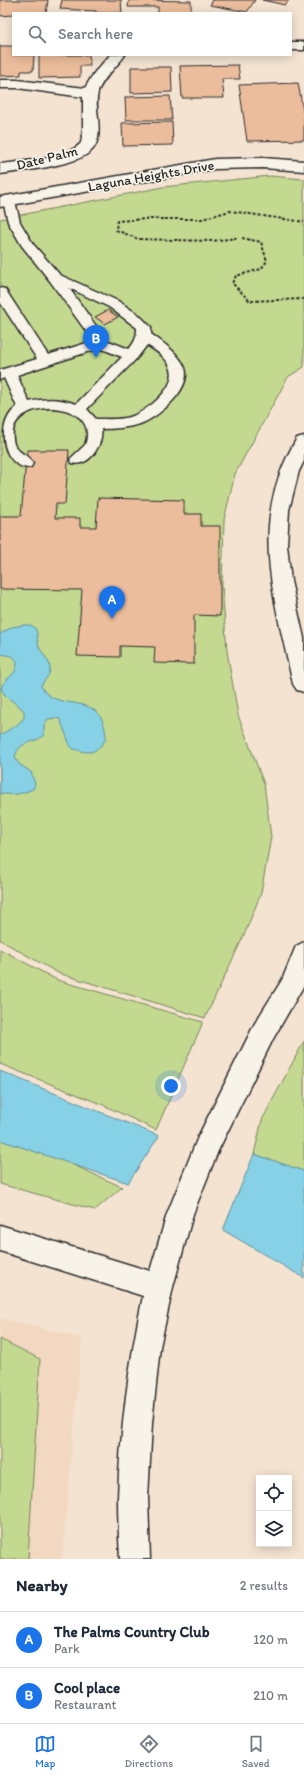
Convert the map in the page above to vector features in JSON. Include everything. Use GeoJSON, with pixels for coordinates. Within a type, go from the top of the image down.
{"type":"FeatureCollection","features":[{"type":"Feature","properties":{"kind":"street"},"geometry":{"type":"LineString","coordinates":[[292,46],[304,46]]}},
{"type":"Feature","properties":{"kind":"street"},"geometry":{"type":"LineString","coordinates":[[0,84],[17,84],[90,93],[104,69],[117,56]]}},
{"type":"Feature","properties":{"kind":"street","name":"Date Palm"},"geometry":{"type":"LineString","coordinates":[[0,170],[66,157],[80,152],[87,147],[90,140],[90,93]]}},
{"type":"Feature","properties":{"kind":"street","name":"Laguna Heights Drive"},"geometry":{"type":"LineString","coordinates":[[4,201],[214,164],[263,163],[304,166]]}},
{"type":"Feature","properties":{"kind":"street"},"geometry":{"type":"LineString","coordinates":[[304,442],[290,471],[279,510],[277,545],[281,581],[304,684]]}},
{"type":"Feature","properties":{"kind":"street"},"geometry":{"type":"LineString","coordinates":[[136,1559],[133,1498],[138,1423],[146,1347],[159,1287],[180,1214],[207,1146],[264,1032],[292,985],[304,953]]}},
{"type":"Feature","properties":{"kind":"street"},"geometry":{"type":"LineString","coordinates":[[0,1238],[159,1287]]}},
{"type":"Feature","properties":{"kind":"lane"},"geometry":{"type":"LineString","coordinates":[[4,201],[28,246],[55,278],[101,343],[110,348],[132,355]]}},
{"type":"Feature","properties":{"kind":"lane"},"geometry":{"type":"LineString","coordinates":[[55,278],[115,305],[135,318],[144,327],[144,336],[141,344],[78,409]]}},
{"type":"Feature","properties":{"kind":"lane"},"geometry":{"type":"LineString","coordinates":[[0,292],[45,362]]}},
{"type":"Feature","properties":{"kind":"lane"},"geometry":{"type":"LineString","coordinates":[[93,424],[120,423],[136,420],[149,414],[167,398],[177,384],[179,372],[172,358],[144,336]]}},
{"type":"Feature","properties":{"kind":"lane"},"geometry":{"type":"LineString","coordinates":[[24,408],[4,374],[101,343]]}},
{"type":"Feature","properties":{"kind":"lane"},"geometry":{"type":"LineString","coordinates":[[26,463],[12,455],[5,443],[6,430],[12,417],[24,408],[42,403],[61,404],[78,409],[93,424],[95,437],[90,449],[77,460]]}},
{"type":"Feature","properties":{"kind":"path"},"geometry":{"type":"LineString","coordinates":[[237,238],[211,241],[138,239],[116,230],[117,221],[132,219],[199,220],[219,216],[230,211],[304,222]]}},
{"type":"Feature","properties":{"kind":"path"},"geometry":{"type":"LineString","coordinates":[[242,238],[261,242],[267,261],[261,269],[236,276],[232,283],[250,301],[304,299]]}},
{"type":"Feature","properties":{"kind":"shaded area"},"geometry":{"type":"Polygon","coordinates":[[[0,1318],[82,1338],[62,1559],[0,1559],[0,1318]]]}},
{"type":"Feature","properties":{"kind":"green space"},"geometry":{"type":"Polygon","coordinates":[[[270,176],[304,179],[304,367],[288,377],[235,474],[224,520],[222,586],[227,651],[238,715],[264,784],[271,837],[261,893],[245,933],[205,1018],[58,973],[0,940],[0,219],[163,187],[270,176]]]}},
{"type":"Feature","properties":{"kind":"green space"},"geometry":{"type":"Polygon","coordinates":[[[0,949],[57,980],[203,1022],[156,1130],[101,1104],[0,1064],[0,949]]]}},
{"type":"Feature","properties":{"kind":"green space"},"geometry":{"type":"Polygon","coordinates":[[[304,1041],[304,1172],[254,1154],[262,1120],[304,1041]]]}},
{"type":"Feature","properties":{"kind":"green space"},"geometry":{"type":"Polygon","coordinates":[[[0,1138],[47,1153],[122,1187],[95,1210],[0,1184],[0,1138]]]}},
{"type":"Feature","properties":{"kind":"green space"},"geometry":{"type":"Polygon","coordinates":[[[0,1339],[40,1359],[28,1559],[0,1559],[0,1339]]]}},
{"type":"Feature","properties":{"kind":"water"},"geometry":{"type":"Polygon","coordinates":[[[30,625],[35,628],[39,647],[50,667],[50,672],[41,686],[48,695],[57,699],[89,707],[97,713],[103,723],[106,739],[98,748],[91,752],[71,748],[60,719],[48,719],[44,725],[44,735],[35,741],[23,745],[17,752],[15,758],[19,764],[31,772],[35,784],[33,789],[21,793],[9,794],[0,793],[0,735],[17,725],[24,718],[24,711],[5,695],[1,688],[15,671],[17,661],[12,656],[0,654],[0,634],[12,627],[30,625]]]}},
{"type":"Feature","properties":{"kind":"water"},"geometry":{"type":"Polygon","coordinates":[[[0,1071],[159,1136],[128,1183],[0,1140],[0,1071]]]}},
{"type":"Feature","properties":{"kind":"water"},"geometry":{"type":"Polygon","coordinates":[[[254,1154],[304,1171],[304,1278],[223,1230],[254,1154]]]}},
{"type":"Feature","properties":{"kind":"building"},"geometry":{"type":"Polygon","coordinates":[[[0,0],[48,0],[46,12],[12,12],[12,15],[0,16],[0,0]]]}},
{"type":"Feature","properties":{"kind":"building"},"geometry":{"type":"Polygon","coordinates":[[[62,0],[121,0],[122,12],[96,12],[60,9],[62,0]]]}},
{"type":"Feature","properties":{"kind":"building"},"geometry":{"type":"Polygon","coordinates":[[[129,0],[191,1],[191,12],[158,12],[158,7],[128,7],[129,0]]]}},
{"type":"Feature","properties":{"kind":"building"},"geometry":{"type":"Polygon","coordinates":[[[213,0],[255,0],[247,12],[210,5],[213,0]]]}},
{"type":"Feature","properties":{"kind":"building"},"geometry":{"type":"Polygon","coordinates":[[[262,0],[289,0],[285,5],[262,0]]]}},
{"type":"Feature","properties":{"kind":"building"},"geometry":{"type":"Polygon","coordinates":[[[0,46],[12,46],[12,56],[34,56],[33,71],[21,71],[21,75],[0,76],[0,46]]]}},
{"type":"Feature","properties":{"kind":"building"},"geometry":{"type":"Polygon","coordinates":[[[39,56],[89,56],[90,66],[80,66],[80,77],[39,78],[39,56]]]}},
{"type":"Feature","properties":{"kind":"building"},"geometry":{"type":"Polygon","coordinates":[[[238,65],[240,79],[222,79],[224,98],[182,98],[180,66],[238,65]]]}},
{"type":"Feature","properties":{"kind":"building"},"geometry":{"type":"Polygon","coordinates":[[[131,67],[171,67],[172,92],[131,93],[131,67]]]}},
{"type":"Feature","properties":{"kind":"building"},"geometry":{"type":"Polygon","coordinates":[[[298,83],[304,116],[304,140],[247,141],[239,85],[298,83]]]}},
{"type":"Feature","properties":{"kind":"building"},"geometry":{"type":"Polygon","coordinates":[[[170,96],[172,120],[126,120],[125,97],[170,96]]]}},
{"type":"Feature","properties":{"kind":"building"},"geometry":{"type":"Polygon","coordinates":[[[172,122],[173,145],[123,146],[122,123],[172,122]]]}},
{"type":"Feature","properties":{"kind":"building"},"geometry":{"type":"Polygon","coordinates":[[[108,310],[118,317],[105,324],[95,317],[108,310]]]}},
{"type":"Feature","properties":{"kind":"building"},"geometry":{"type":"Polygon","coordinates":[[[27,450],[69,450],[65,504],[56,504],[55,518],[80,518],[80,527],[96,527],[98,498],[184,500],[184,514],[201,514],[201,526],[220,526],[220,616],[194,615],[194,664],[154,663],[155,647],[120,646],[120,657],[77,656],[82,590],[0,589],[0,516],[21,516],[27,450]]]}},
{"type":"Feature","properties":{"kind":"place","name":"Cool place"},"geometry":{"type":"Point","coordinates":[96,358]}},
{"type":"Feature","properties":{"kind":"place","name":"The Palms Country Club"},"geometry":{"type":"Point","coordinates":[112,619]}}]}
